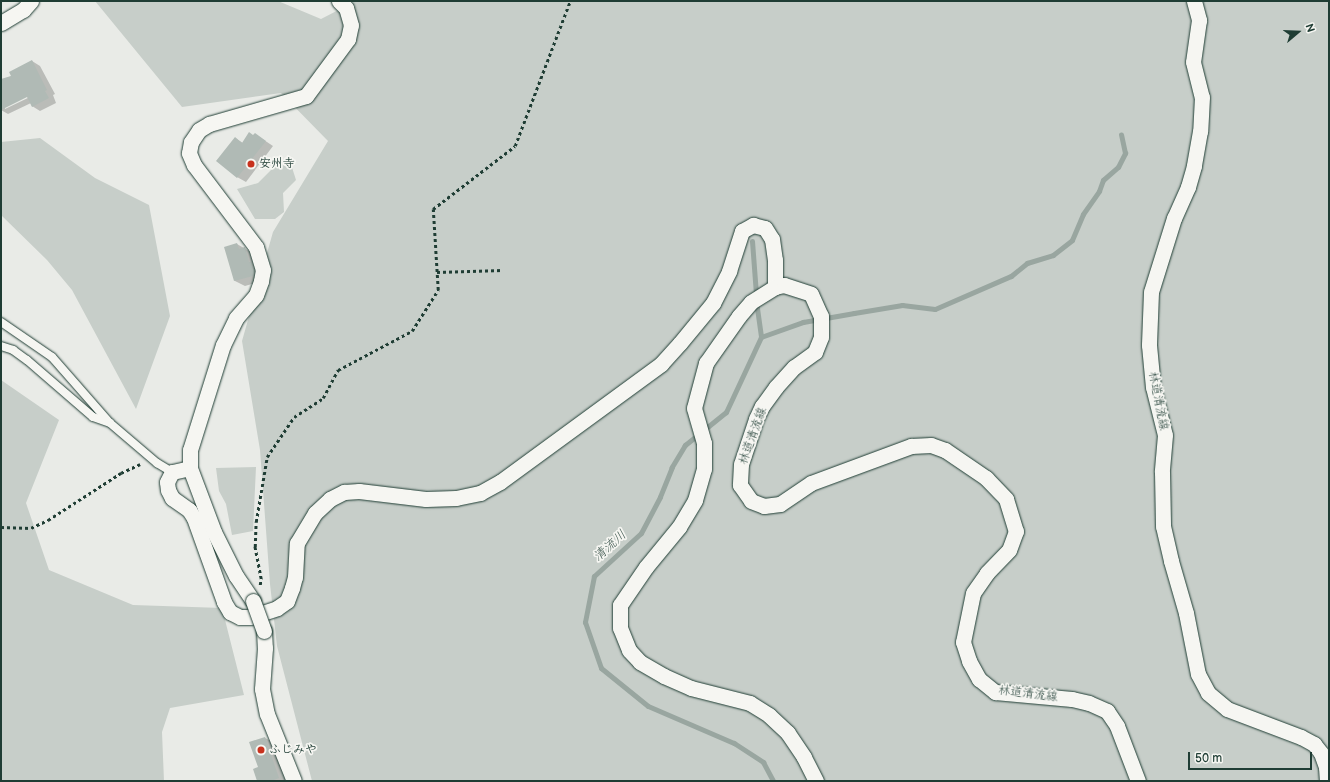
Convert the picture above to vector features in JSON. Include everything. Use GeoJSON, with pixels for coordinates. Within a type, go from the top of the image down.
{"type":"FeatureCollection","features":[{"type":"Feature","properties":{"kind":"street"},"geometry":{"type":"LineString","coordinates":[[1,22],[23,10],[31,1]]}},
{"type":"Feature","properties":{"kind":"street"},"geometry":{"type":"LineString","coordinates":[[294,781],[267,714],[262,688],[265,648],[264,631],[252,598],[236,576],[221,546],[190,468],[190,450],[222,345],[236,318],[256,296],[263,270],[256,246],[194,165],[189,153],[191,142],[199,130],[209,124],[306,96],[348,39],[351,25],[346,8],[339,1]]}},
{"type":"Feature","properties":{"kind":"street","name":"林道清流線"},"geometry":{"type":"LineString","coordinates":[[1194,1],[1199,20],[1193,62],[1202,98],[1200,131],[1194,166],[1188,187],[1174,218],[1151,292],[1150,352],[1153,387],[1165,435],[1162,472],[1164,526],[1171,561],[1186,613],[1198,674],[1208,693],[1227,709],[1301,737],[1314,744],[1321,753],[1326,767],[1327,781]]}},
{"type":"Feature","properties":{"kind":"street"},"geometry":{"type":"LineString","coordinates":[[190,468],[172,472],[167,482],[168,490],[172,498],[189,510],[194,518],[224,602],[230,612],[240,617],[250,617],[277,608],[286,601],[294,582],[298,543],[315,513],[330,499],[344,492],[359,491],[426,499],[456,498],[480,493],[500,482],[661,364],[680,344],[713,303],[729,271],[742,231],[753,225],[765,228],[772,239],[775,260],[775,287],[751,302],[739,316],[706,363],[694,408],[704,442],[704,469],[695,500],[679,528],[646,567],[620,605],[620,628],[629,650],[640,662],[664,676],[691,688],[750,703],[769,716],[788,733],[804,757],[816,781]]}},
{"type":"Feature","properties":{"kind":"street","name":"林道清流線"},"geometry":{"type":"LineString","coordinates":[[775,287],[784,285],[811,294],[822,319],[821,337],[815,352],[794,367],[762,406],[741,464],[740,485],[751,501],[764,506],[780,504],[811,483],[891,452],[911,446],[930,445],[946,450],[986,478],[1006,499],[1016,531],[1009,550],[987,573],[973,593],[963,642],[969,661],[979,679],[995,692],[1072,699],[1089,703],[1107,711],[1117,726],[1138,781]]}},
{"type":"Feature","properties":{"kind":"lane"},"geometry":{"type":"LineString","coordinates":[[1,322],[52,357],[110,423],[157,463],[172,472]]}},
{"type":"Feature","properties":{"kind":"lane"},"geometry":{"type":"LineString","coordinates":[[1,346],[12,350],[27,360],[93,417],[110,423]]}},
{"type":"Feature","properties":{"kind":"path"},"geometry":{"type":"LineString","coordinates":[[252,598],[259,588],[261,579],[256,547],[256,522],[267,457],[294,417],[323,398],[338,370],[412,331],[438,290],[432,209],[515,146],[570,1]]}},
{"type":"Feature","properties":{"kind":"path"},"geometry":{"type":"LineString","coordinates":[[436,272],[503,270]]}},
{"type":"Feature","properties":{"kind":"path"},"geometry":{"type":"LineString","coordinates":[[1,527],[31,528],[48,520],[78,502],[121,473],[142,464],[157,463]]}},
{"type":"Feature","properties":{"kind":"shaded area"},"geometry":{"type":"Polygon","coordinates":[[[95,1],[278,1],[321,19],[356,1],[1329,1],[1329,781],[312,781],[277,646],[270,584],[260,450],[242,341],[273,232],[328,141],[281,93],[182,107],[95,1]]]}},
{"type":"Feature","properties":{"kind":"shaded area"},"geometry":{"type":"Polygon","coordinates":[[[40,138],[95,178],[149,205],[170,316],[136,409],[72,290],[47,260],[1,215],[1,142],[40,138]]]}},
{"type":"Feature","properties":{"kind":"shaded area"},"geometry":{"type":"Polygon","coordinates":[[[289,158],[296,180],[283,193],[284,212],[275,219],[255,219],[237,189],[258,183],[272,169],[289,158]]]}},
{"type":"Feature","properties":{"kind":"shaded area"},"geometry":{"type":"Polygon","coordinates":[[[1,380],[59,420],[26,503],[49,570],[133,605],[222,608],[244,695],[170,708],[162,732],[164,781],[1,781],[1,380]]]}},
{"type":"Feature","properties":{"kind":"shaded area"},"geometry":{"type":"Polygon","coordinates":[[[256,467],[253,531],[232,535],[226,504],[219,491],[216,468],[256,467]]]}},
{"type":"Feature","properties":{"kind":"building"},"geometry":{"type":"Polygon","coordinates":[[[32,60],[47,90],[45,91],[49,98],[32,107],[27,97],[1,110],[1,79],[11,76],[9,72],[32,60]]]}},
{"type":"Feature","properties":{"kind":"building"},"geometry":{"type":"Polygon","coordinates":[[[249,132],[253,135],[255,133],[266,141],[237,178],[216,161],[235,137],[242,143],[249,132]]]}},
{"type":"Feature","properties":{"kind":"building"},"geometry":{"type":"Polygon","coordinates":[[[237,243],[239,249],[245,247],[249,262],[251,262],[254,271],[253,276],[234,281],[224,247],[237,243]]]}},
{"type":"Feature","properties":{"kind":"building"},"geometry":{"type":"Polygon","coordinates":[[[265,737],[279,778],[271,781],[257,781],[253,769],[258,767],[249,742],[265,737]]]}},
{"type":"Feature","properties":{"kind":"waterway"},"geometry":{"type":"LineString","coordinates":[[761,337],[803,322],[902,305],[935,309],[1011,276],[1027,263],[1053,255],[1072,240],[1083,214],[1099,191],[1103,180],[1118,167],[1125,153],[1121,134]]}},
{"type":"Feature","properties":{"kind":"waterway"},"geometry":{"type":"LineString","coordinates":[[752,241],[757,308],[761,337]]}},
{"type":"Feature","properties":{"kind":"waterway","name":"清流川"},"geometry":{"type":"LineString","coordinates":[[761,337],[726,412],[685,445],[672,467],[660,497],[641,533],[594,576],[585,622],[601,668],[648,706],[734,743],[763,762],[773,781]]}},
{"type":"Feature","properties":{"kind":"place","name":"安州寺"},"geometry":{"type":"Point","coordinates":[251,164]}},
{"type":"Feature","properties":{"kind":"place","name":"ふじみや"},"geometry":{"type":"Point","coordinates":[261,750]}}]}
